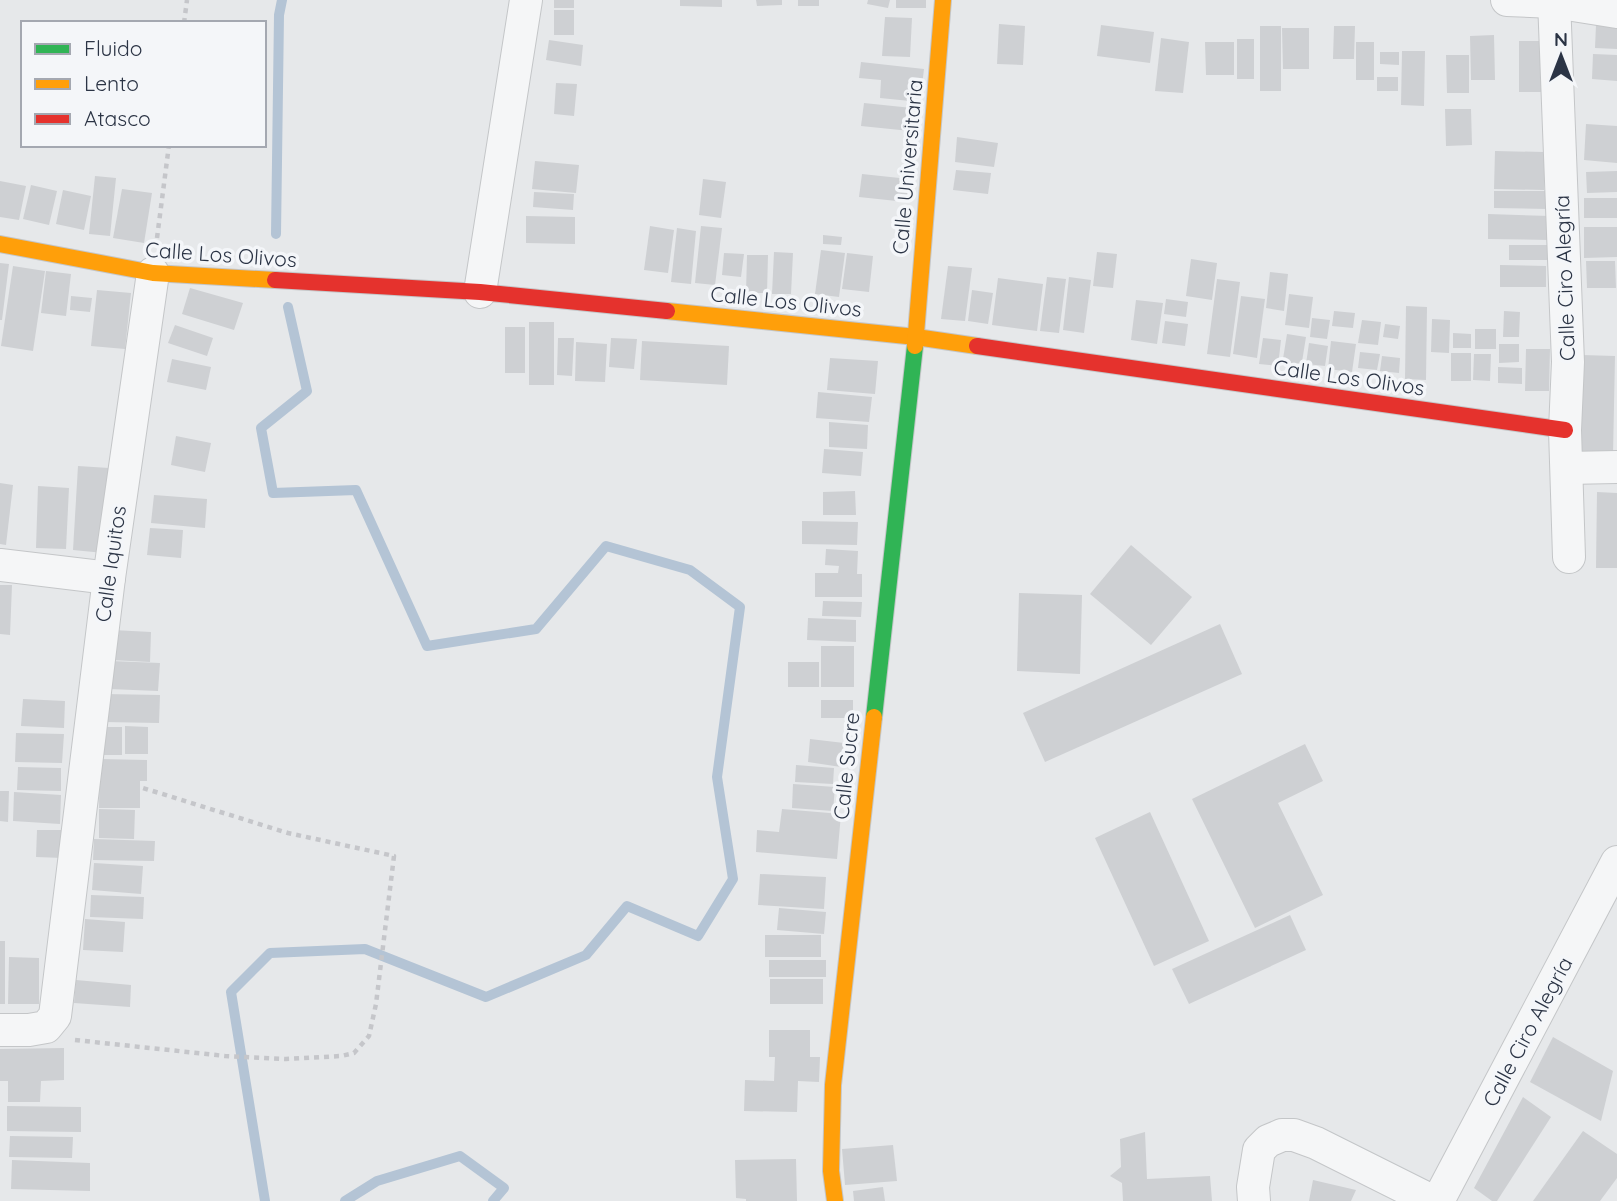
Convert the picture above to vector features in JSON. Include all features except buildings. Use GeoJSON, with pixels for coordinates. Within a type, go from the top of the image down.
{"type":"FeatureCollection","features":[{"type":"Feature","properties":{"kind":"street"},"geometry":{"type":"LineString","coordinates":[[480,292],[526,0]]}},
{"type":"Feature","properties":{"kind":"street","name":"Calle Universitaria"},"geometry":{"type":"LineString","coordinates":[[916,337],[943,0]]}},
{"type":"Feature","properties":{"kind":"street"},"geometry":{"type":"LineString","coordinates":[[1507,0],[1554,1],[1617,12]]}},
{"type":"Feature","properties":{"kind":"street","name":"Calle Ciro Alegría"},"geometry":{"type":"LineString","coordinates":[[1554,1],[1569,362],[1565,430],[1569,557]]}},
{"type":"Feature","properties":{"kind":"street","name":"Calle Los Olivos"},"geometry":{"type":"LineString","coordinates":[[0,244],[153,273],[480,292],[916,337],[1565,430]]}},
{"type":"Feature","properties":{"kind":"street","name":"Calle Iquitos"},"geometry":{"type":"LineString","coordinates":[[46,1027],[55,1016],[108,578],[153,273]]}},
{"type":"Feature","properties":{"kind":"street","name":"Calle Sucre"},"geometry":{"type":"LineString","coordinates":[[835,1201],[831,1171],[833,1085],[916,337]]}},
{"type":"Feature","properties":{"kind":"street"},"geometry":{"type":"LineString","coordinates":[[1567,468],[1617,467]]}},
{"type":"Feature","properties":{"kind":"street"},"geometry":{"type":"LineString","coordinates":[[0,565],[108,578]]}},
{"type":"Feature","properties":{"kind":"street","name":"Calle Ciro Alegría"},"geometry":{"type":"LineString","coordinates":[[1435,1201],[1610,898],[1617,862]]}},
{"type":"Feature","properties":{"kind":"street"},"geometry":{"type":"LineString","coordinates":[[0,1030],[46,1027]]}},
{"type":"Feature","properties":{"kind":"street"},"geometry":{"type":"LineString","coordinates":[[1254,1194],[1259,1150],[1268,1141],[1282,1135],[1294,1135],[1435,1201]]}},
{"type":"Feature","properties":{"kind":"path"},"geometry":{"type":"LineString","coordinates":[[184,21],[187,0]]}},
{"type":"Feature","properties":{"kind":"path"},"geometry":{"type":"LineString","coordinates":[[153,273],[169,147]]}},
{"type":"Feature","properties":{"kind":"path"},"geometry":{"type":"LineString","coordinates":[[46,1027],[72,1039],[225,1056],[285,1059],[354,1053],[369,1036],[376,1004],[394,856],[288,833],[143,788]]}},
{"type":"Feature","properties":{"kind":"waterway"},"geometry":{"type":"LineString","coordinates":[[276,234],[279,15],[282,0]]}},
{"type":"Feature","properties":{"kind":"waterway"},"geometry":{"type":"LineString","coordinates":[[265,1201],[231,992],[270,953],[365,949],[486,997],[586,955],[627,906],[698,936],[733,879],[717,777],[740,607],[690,570],[606,546],[536,629],[427,646],[356,490],[273,493],[261,428],[307,391],[288,307]]}},
{"type":"Feature","properties":{"kind":"waterway"},"geometry":{"type":"LineString","coordinates":[[345,1201],[377,1181],[460,1156],[504,1188],[493,1201]]}},
{"type":"Feature","properties":{"kind":"traffic: fast"},"geometry":{"type":"LineString","coordinates":[[874,717],[915,346]]}},
{"type":"Feature","properties":{"kind":"traffic: slow"},"geometry":{"type":"LineString","coordinates":[[915,346],[943,0]]}},
{"type":"Feature","properties":{"kind":"traffic: slow"},"geometry":{"type":"LineString","coordinates":[[0,244],[153,273],[275,280]]}},
{"type":"Feature","properties":{"kind":"traffic: slow"},"geometry":{"type":"LineString","coordinates":[[667,311],[977,346]]}},
{"type":"Feature","properties":{"kind":"traffic: slow"},"geometry":{"type":"LineString","coordinates":[[835,1201],[831,1171],[833,1085],[874,717]]}},
{"type":"Feature","properties":{"kind":"traffic: jam"},"geometry":{"type":"LineString","coordinates":[[275,280],[480,292],[667,311]]}},
{"type":"Feature","properties":{"kind":"traffic: jam"},"geometry":{"type":"LineString","coordinates":[[977,346],[1565,430]]}}]}
